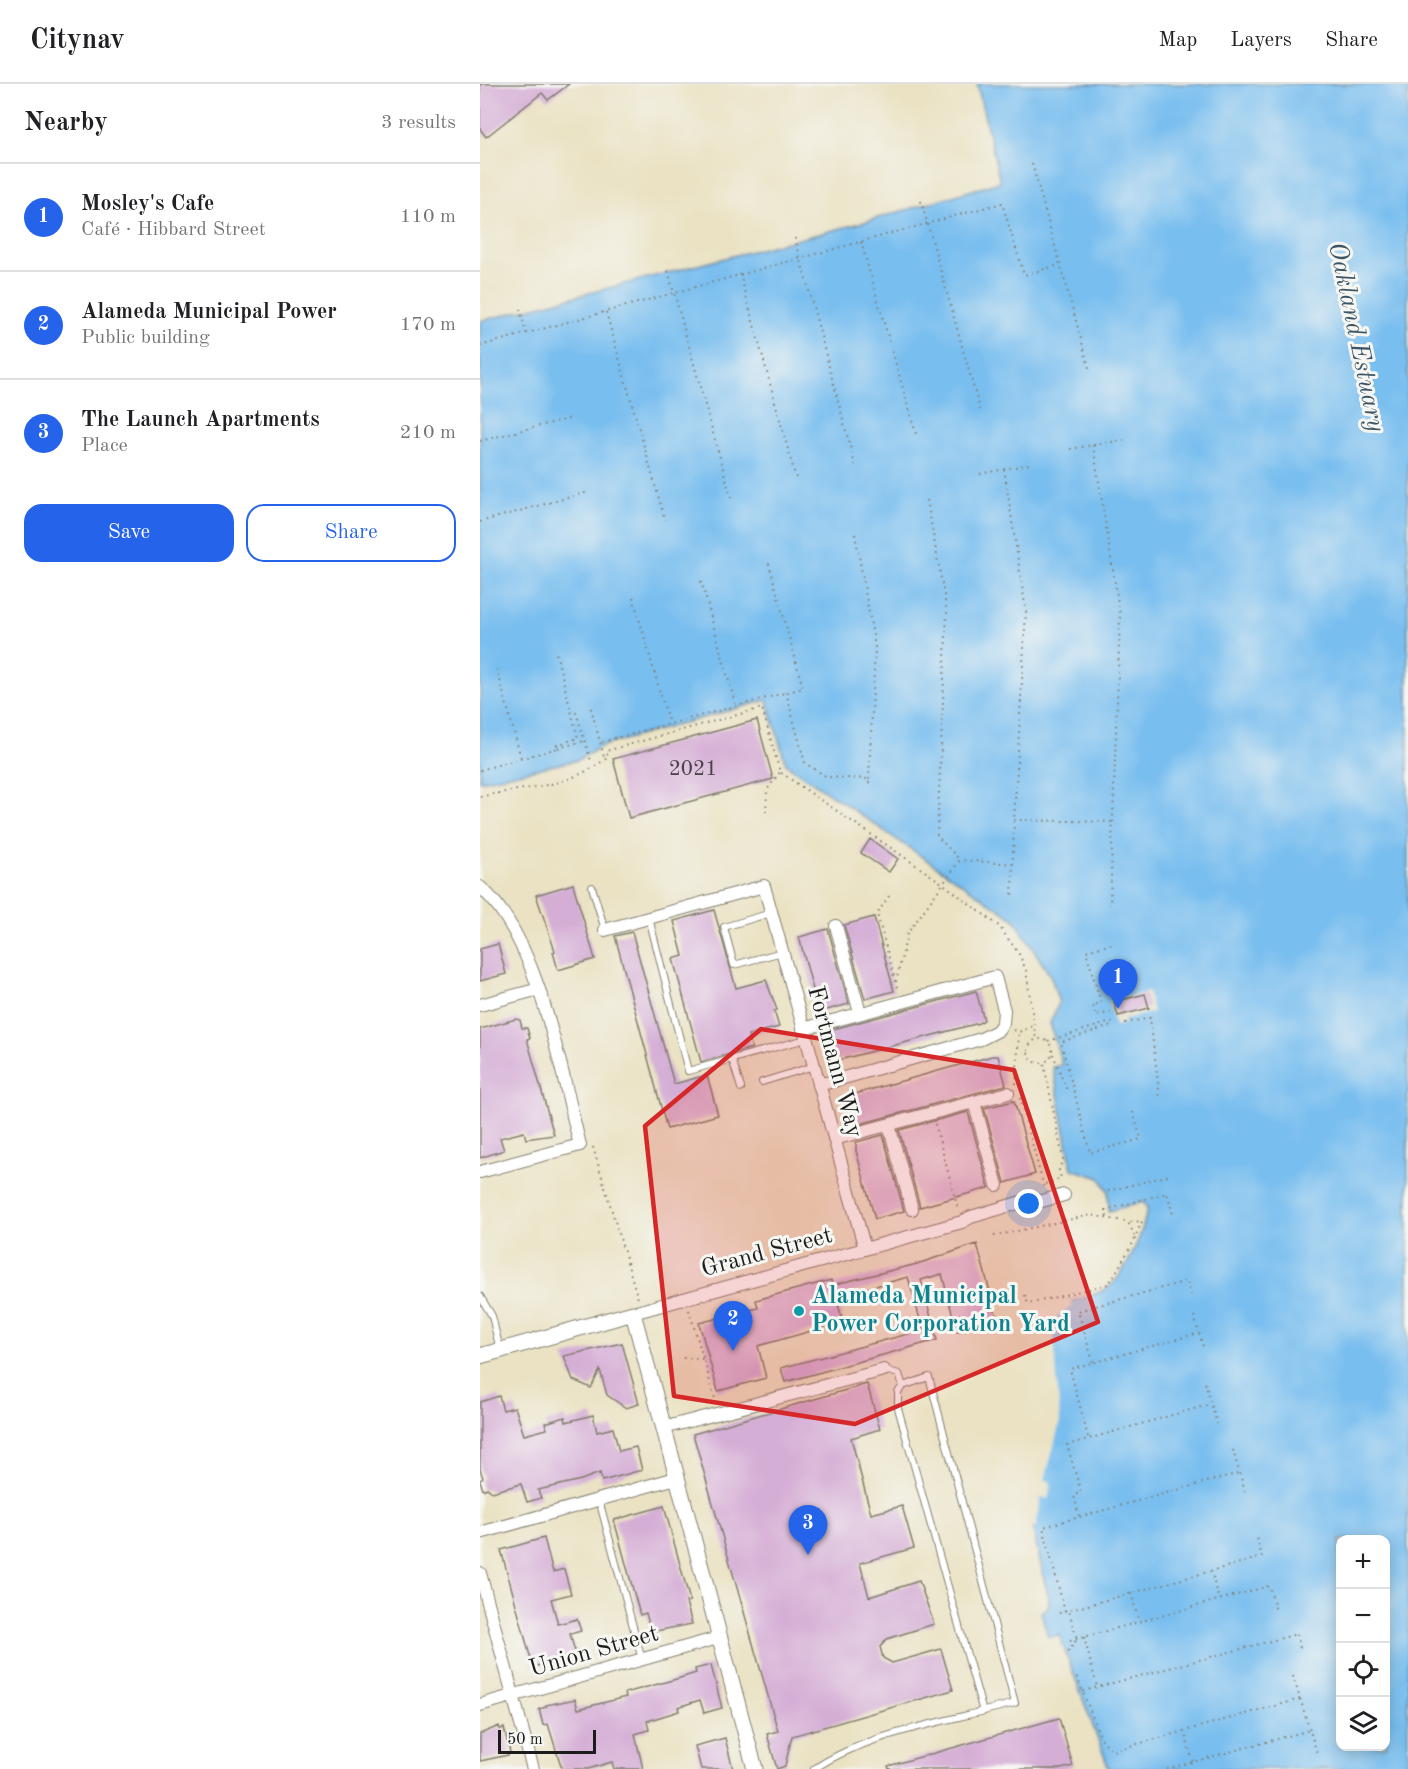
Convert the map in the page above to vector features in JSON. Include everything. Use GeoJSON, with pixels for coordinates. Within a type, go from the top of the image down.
{"type":"FeatureCollection","features":[{"type":"Feature","properties":{"kind":"street","name":"Fortmann Way"},"geometry":{"type":"LineString","coordinates":[[649,918],[764,886],[865,1249]]}},
{"type":"Feature","properties":{"kind":"street"},"geometry":{"type":"LineString","coordinates":[[480,887],[499,907],[516,934],[539,989],[580,1145],[480,1172]]}},
{"type":"Feature","properties":{"kind":"street"},"geometry":{"type":"LineString","coordinates":[[605,930],[649,918]]}},
{"type":"Feature","properties":{"kind":"street"},"geometry":{"type":"LineString","coordinates":[[836,926],[860,1014]]}},
{"type":"Feature","properties":{"kind":"street"},"geometry":{"type":"LineString","coordinates":[[805,1034],[860,1014],[995,977],[1004,1010],[1003,1023],[997,1031],[981,1039],[819,1085]]}},
{"type":"Feature","properties":{"kind":"street"},"geometry":{"type":"LineString","coordinates":[[480,1005],[539,989]]}},
{"type":"Feature","properties":{"kind":"street"},"geometry":{"type":"LineString","coordinates":[[834,1140],[1008,1093]]}},
{"type":"Feature","properties":{"kind":"street"},"geometry":{"type":"LineString","coordinates":[[974,1102],[997,1185]]}},
{"type":"Feature","properties":{"kind":"street"},"geometry":{"type":"LineString","coordinates":[[889,1125],[912,1209]]}},
{"type":"Feature","properties":{"kind":"street","name":"Grand Street"},"geometry":{"type":"LineString","coordinates":[[480,1356],[962,1222],[1028,1200],[1048,1200],[1064,1195]]}},
{"type":"Feature","properties":{"kind":"street"},"geometry":{"type":"LineString","coordinates":[[633,1313],[718,1638],[755,1769]]}},
{"type":"Feature","properties":{"kind":"street"},"geometry":{"type":"LineString","coordinates":[[663,1428],[884,1370]]}},
{"type":"Feature","properties":{"kind":"street"},"geometry":{"type":"LineString","coordinates":[[480,1533],[676,1478]]}},
{"type":"Feature","properties":{"kind":"street"},"geometry":{"type":"LineString","coordinates":[[480,1573],[533,1769]]}},
{"type":"Feature","properties":{"kind":"street","name":"Union Street"},"geometry":{"type":"LineString","coordinates":[[480,1705],[718,1638]]}},
{"type":"Feature","properties":{"kind":"lane"},"geometry":{"type":"LineString","coordinates":[[592,887],[605,930]]}},
{"type":"Feature","properties":{"kind":"lane"},"geometry":{"type":"LineString","coordinates":[[771,913],[724,927],[734,965],[782,952]]}},
{"type":"Feature","properties":{"kind":"lane"},"geometry":{"type":"LineString","coordinates":[[649,918],[688,1071],[732,1059],[805,1034]]}},
{"type":"Feature","properties":{"kind":"lane"},"geometry":{"type":"LineString","coordinates":[[732,1059],[741,1088]]}},
{"type":"Feature","properties":{"kind":"lane"},"geometry":{"type":"LineString","coordinates":[[762,1082],[814,1066]]}},
{"type":"Feature","properties":{"kind":"lane"},"geometry":{"type":"LineString","coordinates":[[480,1296],[492,1316],[500,1350]]}},
{"type":"Feature","properties":{"kind":"lane"},"geometry":{"type":"LineString","coordinates":[[884,1370],[899,1374],[903,1386]]}},
{"type":"Feature","properties":{"kind":"lane"},"geometry":{"type":"LineString","coordinates":[[814,1769],[826,1761],[884,1738],[1015,1704],[929,1377],[903,1386],[898,1392],[898,1408],[983,1712]]}},
{"type":"Feature","properties":{"kind":"lane"},"geometry":{"type":"LineString","coordinates":[[599,1500],[643,1660]]}},
{"type":"Feature","properties":{"kind":"path"},"geometry":{"type":"LineString","coordinates":[[1032,164],[1090,371]]}},
{"type":"Feature","properties":{"kind":"path"},"geometry":{"type":"LineString","coordinates":[[921,201],[980,410]]}},
{"type":"Feature","properties":{"kind":"path"},"geometry":{"type":"LineString","coordinates":[[480,346],[1002,203],[1024,275],[1059,265]]}},
{"type":"Feature","properties":{"kind":"path"},"geometry":{"type":"LineString","coordinates":[[795,238],[855,465]]}},
{"type":"Feature","properties":{"kind":"path"},"geometry":{"type":"LineString","coordinates":[[861,242],[916,434]]}},
{"type":"Feature","properties":{"kind":"path"},"geometry":{"type":"LineString","coordinates":[[668,271],[732,501]]}},
{"type":"Feature","properties":{"kind":"path"},"geometry":{"type":"LineString","coordinates":[[740,274],[797,482]]}},
{"type":"Feature","properties":{"kind":"path"},"geometry":{"type":"LineString","coordinates":[[520,309],[526,333]]}},
{"type":"Feature","properties":{"kind":"path"},"geometry":{"type":"LineString","coordinates":[[606,312],[665,520]]}},
{"type":"Feature","properties":{"kind":"path"},"geometry":{"type":"LineString","coordinates":[[480,441],[572,418]]}},
{"type":"Feature","properties":{"kind":"path"},"geometry":{"type":"LineString","coordinates":[[1070,449],[1124,440]]}},
{"type":"Feature","properties":{"kind":"path"},"geometry":{"type":"LineString","coordinates":[[1093,445],[1120,615],[1110,905]]}},
{"type":"Feature","properties":{"kind":"path"},"geometry":{"type":"LineString","coordinates":[[980,474],[1030,464]]}},
{"type":"Feature","properties":{"kind":"path"},"geometry":{"type":"LineString","coordinates":[[1004,469],[1026,610],[1014,820],[1012,899]]}},
{"type":"Feature","properties":{"kind":"path"},"geometry":{"type":"LineString","coordinates":[[480,522],[588,492]]}},
{"type":"Feature","properties":{"kind":"path"},"geometry":{"type":"LineString","coordinates":[[927,500],[947,612],[937,836],[960,860],[1013,864]]}},
{"type":"Feature","properties":{"kind":"path"},"geometry":{"type":"LineString","coordinates":[[855,534],[875,646],[869,787]]}},
{"type":"Feature","properties":{"kind":"path"},"geometry":{"type":"LineString","coordinates":[[602,742],[803,688],[768,560]]}},
{"type":"Feature","properties":{"kind":"path"},"geometry":{"type":"LineString","coordinates":[[701,581],[736,706]]}},
{"type":"Feature","properties":{"kind":"path"},"geometry":{"type":"LineString","coordinates":[[633,597],[669,724]]}},
{"type":"Feature","properties":{"kind":"path"},"geometry":{"type":"LineString","coordinates":[[556,653],[578,738],[557,745],[558,748]]}},
{"type":"Feature","properties":{"kind":"path"},"geometry":{"type":"LineString","coordinates":[[497,669],[521,758]]}},
{"type":"Feature","properties":{"kind":"path"},"geometry":{"type":"LineString","coordinates":[[786,692],[805,764],[827,777],[868,779]]}},
{"type":"Feature","properties":{"kind":"path"},"geometry":{"type":"LineString","coordinates":[[591,708],[606,757]]}},
{"type":"Feature","properties":{"kind":"path"},"geometry":{"type":"LineString","coordinates":[[606,757],[606,751],[762,708],[780,772],[989,916],[1019,954],[1030,985],[1036,1039]]}},
{"type":"Feature","properties":{"kind":"path"},"geometry":{"type":"LineString","coordinates":[[576,712],[591,761]]}},
{"type":"Feature","properties":{"kind":"path"},"geometry":{"type":"LineString","coordinates":[[480,770],[585,741]]}},
{"type":"Feature","properties":{"kind":"path"},"geometry":{"type":"LineString","coordinates":[[480,797],[518,788],[552,786],[568,781],[606,757]]}},
{"type":"Feature","properties":{"kind":"path"},"geometry":{"type":"LineString","coordinates":[[766,812],[767,790],[780,772]]}},
{"type":"Feature","properties":{"kind":"path"},"geometry":{"type":"LineString","coordinates":[[1014,820],[1113,822]]}},
{"type":"Feature","properties":{"kind":"path"},"geometry":{"type":"LineString","coordinates":[[896,982],[907,934],[960,860]]}},
{"type":"Feature","properties":{"kind":"path"},"geometry":{"type":"LineString","coordinates":[[889,896],[877,914],[901,1003]]}},
{"type":"Feature","properties":{"kind":"path"},"geometry":{"type":"LineString","coordinates":[[1111,1012],[1096,1016],[1093,1005],[1101,1003],[1086,951],[1112,944]]}},
{"type":"Feature","properties":{"kind":"path"},"geometry":{"type":"LineString","coordinates":[[1125,1023],[1150,1018],[1160,1098]]}},
{"type":"Feature","properties":{"kind":"path"},"geometry":{"type":"LineString","coordinates":[[1036,1039],[1048,1041],[1113,1021]]}},
{"type":"Feature","properties":{"kind":"path"},"geometry":{"type":"LineString","coordinates":[[1003,1023],[1018,1032]]}},
{"type":"Feature","properties":{"kind":"path"},"geometry":{"type":"LineString","coordinates":[[1018,1032],[1033,1026]]}},
{"type":"Feature","properties":{"kind":"path"},"geometry":{"type":"LineString","coordinates":[[1110,1026],[1061,1042],[1090,1153],[1141,1139],[1132,1109]]}},
{"type":"Feature","properties":{"kind":"path"},"geometry":{"type":"LineString","coordinates":[[1018,1032],[1016,1083],[1048,1200]]}},
{"type":"Feature","properties":{"kind":"path"},"geometry":{"type":"LineString","coordinates":[[1036,1039],[1028,1049],[1029,1057],[1035,1062],[1044,1064]]}},
{"type":"Feature","properties":{"kind":"path"},"geometry":{"type":"LineString","coordinates":[[1048,1041],[1066,1088],[1073,1088]]}},
{"type":"Feature","properties":{"kind":"path"},"geometry":{"type":"LineString","coordinates":[[1044,1064],[1053,1054]]}},
{"type":"Feature","properties":{"kind":"path"},"geometry":{"type":"LineString","coordinates":[[1043,1184],[1061,1178],[1059,1170],[1063,1159],[1044,1064]]}},
{"type":"Feature","properties":{"kind":"path"},"geometry":{"type":"LineString","coordinates":[[932,1113],[962,1222]]}},
{"type":"Feature","properties":{"kind":"path"},"geometry":{"type":"LineString","coordinates":[[1108,1191],[1170,1175]]}},
{"type":"Feature","properties":{"kind":"path"},"geometry":{"type":"LineString","coordinates":[[1107,1217],[1106,1210],[1167,1193],[1173,1214]]}},
{"type":"Feature","properties":{"kind":"path"},"geometry":{"type":"LineString","coordinates":[[994,1236],[1091,1215],[1128,1222],[1142,1221],[1109,1284],[1028,1304],[1025,1295]]}},
{"type":"Feature","properties":{"kind":"path"},"geometry":{"type":"LineString","coordinates":[[1128,1222],[1135,1237]]}},
{"type":"Feature","properties":{"kind":"path"},"geometry":{"type":"LineString","coordinates":[[1094,1362],[1078,1311],[1187,1281],[1191,1295]]}},
{"type":"Feature","properties":{"kind":"path"},"geometry":{"type":"LineString","coordinates":[[686,1298],[718,1413]]}},
{"type":"Feature","properties":{"kind":"path"},"geometry":{"type":"LineString","coordinates":[[1194,1316],[1203,1350]]}},
{"type":"Feature","properties":{"kind":"path"},"geometry":{"type":"LineString","coordinates":[[1089,1438],[1070,1369],[1199,1333]]}},
{"type":"Feature","properties":{"kind":"path"},"geometry":{"type":"LineString","coordinates":[[683,1358],[703,1359]]}},
{"type":"Feature","properties":{"kind":"path"},"geometry":{"type":"LineString","coordinates":[[1205,1383],[1217,1424]]}},
{"type":"Feature","properties":{"kind":"path"},"geometry":{"type":"LineString","coordinates":[[1079,1516],[1074,1495],[1081,1492],[1067,1445],[1211,1404]]}},
{"type":"Feature","properties":{"kind":"path"},"geometry":{"type":"LineString","coordinates":[[1233,1450],[1245,1496]]}},
{"type":"Feature","properties":{"kind":"path"},"geometry":{"type":"LineString","coordinates":[[1077,1639],[1043,1527],[1239,1473]]}},
{"type":"Feature","properties":{"kind":"path"},"geometry":{"type":"LineString","coordinates":[[1059,1613],[1262,1557],[1257,1538]]}},
{"type":"Feature","properties":{"kind":"path"},"geometry":{"type":"LineString","coordinates":[[1211,1571],[1219,1600]]}},
{"type":"Feature","properties":{"kind":"path"},"geometry":{"type":"LineString","coordinates":[[1070,1641],[1269,1586],[1276,1611]]}},
{"type":"Feature","properties":{"kind":"path"},"geometry":{"type":"LineString","coordinates":[[1131,1593],[1139,1622]]}},
{"type":"Feature","properties":{"kind":"path"},"geometry":{"type":"LineString","coordinates":[[1083,1691],[1297,1634],[1300,1648]]}},
{"type":"Feature","properties":{"kind":"path"},"geometry":{"type":"LineString","coordinates":[[1084,1637],[1097,1687]]}},
{"type":"Feature","properties":{"kind":"path"},"geometry":{"type":"LineString","coordinates":[[1068,1652],[1077,1639]]}},
{"type":"Feature","properties":{"kind":"path"},"geometry":{"type":"LineString","coordinates":[[1293,1676],[1317,1752]]}},
{"type":"Feature","properties":{"kind":"path"},"geometry":{"type":"LineString","coordinates":[[1077,1677],[1101,1738],[1112,1751],[1300,1699]]}},
{"type":"Feature","properties":{"kind":"path"},"geometry":{"type":"LineString","coordinates":[[1167,1769],[1310,1730]]}},
{"type":"Feature","properties":{"kind":"path"},"geometry":{"type":"LineString","coordinates":[[1184,1731],[1192,1762]]}},
{"type":"Feature","properties":{"kind":"highlighted area"},"geometry":{"type":"Polygon","coordinates":[[[761,1029],[1014,1070],[1098,1322],[855,1424],[674,1396],[645,1126],[761,1029]]]}},
{"type":"Feature","properties":{"kind":"water","name":"Oakland Estuary"},"geometry":{"type":"Polygon","coordinates":[[[977,84],[1408,84],[1408,1769],[1109,1769],[1059,1635],[1048,1637],[1041,1612],[1048,1608],[1049,1601],[1032,1525],[1026,1526],[1046,1450],[1053,1307],[1090,1296],[1110,1286],[1132,1254],[1142,1229],[1147,1207],[1142,1202],[1109,1211],[1108,1191],[1100,1178],[1072,1169],[1053,1067],[1062,1065],[1050,1023],[1059,1003],[1051,977],[1015,920],[786,764],[767,700],[602,746],[578,760],[480,781],[480,321],[861,223],[1000,182],[977,84]]]}},
{"type":"Feature","properties":{"kind":"pier"},"geometry":{"type":"Polygon","coordinates":[[[1148,992],[1153,1012],[1124,1019],[1125,1023],[1115,1026],[1109,1002],[1148,992]]]}},
{"type":"Feature","properties":{"kind":"pier"},"geometry":{"type":"Polygon","coordinates":[[[1070,1298],[1073,1305],[1057,1317],[1054,1336],[1060,1422],[1045,1480],[1051,1482],[1048,1499],[1041,1498],[1036,1527],[1023,1527],[1043,1449],[1047,1318],[1051,1304],[1070,1298]]]}},
{"type":"Feature","properties":{"kind":"building"},"geometry":{"type":"Polygon","coordinates":[[[480,84],[569,84],[548,100],[542,93],[486,137],[480,129],[480,84]]]}},
{"type":"Feature","properties":{"kind":"building"},"geometry":{"type":"Polygon","coordinates":[[[757,720],[773,779],[629,818],[613,759],[757,720]]]}},
{"type":"Feature","properties":{"kind":"building"},"geometry":{"type":"Polygon","coordinates":[[[870,839],[898,859],[889,872],[861,853],[870,839]]]}},
{"type":"Feature","properties":{"kind":"building"},"geometry":{"type":"Polygon","coordinates":[[[573,884],[595,959],[558,970],[553,952],[555,951],[536,895],[573,884]]]}},
{"type":"Feature","properties":{"kind":"building"},"geometry":{"type":"Polygon","coordinates":[[[714,910],[736,988],[766,980],[777,1010],[774,1011],[779,1027],[748,1035],[752,1048],[701,1062],[673,959],[683,956],[674,921],[714,910]]]}},
{"type":"Feature","properties":{"kind":"building"},"geometry":{"type":"Polygon","coordinates":[[[874,917],[894,991],[865,999],[844,925],[874,917]]]}},
{"type":"Feature","properties":{"kind":"building"},"geometry":{"type":"Polygon","coordinates":[[[828,929],[849,1004],[819,1012],[799,937],[828,929]]]}},
{"type":"Feature","properties":{"kind":"building"},"geometry":{"type":"Polygon","coordinates":[[[632,932],[674,1084],[707,1075],[718,1115],[667,1129],[615,936],[632,932]]]}},
{"type":"Feature","properties":{"kind":"building"},"geometry":{"type":"Polygon","coordinates":[[[498,944],[506,974],[480,981],[480,949],[498,944]]]}},
{"type":"Feature","properties":{"kind":"building"},"geometry":{"type":"Polygon","coordinates":[[[976,991],[984,1020],[979,1023],[835,1061],[826,1031],[976,991]]]}},
{"type":"Feature","properties":{"kind":"building"},"geometry":{"type":"Polygon","coordinates":[[[1145,994],[1149,1008],[1118,1016],[1114,1002],[1145,994]]]}},
{"type":"Feature","properties":{"kind":"building"},"geometry":{"type":"Polygon","coordinates":[[[516,1019],[520,1020],[522,1028],[527,1028],[530,1038],[527,1039],[554,1135],[526,1139],[524,1132],[500,1138],[504,1150],[480,1158],[480,1029],[516,1019]]]}},
{"type":"Feature","properties":{"kind":"building"},"geometry":{"type":"Polygon","coordinates":[[[998,1056],[1006,1085],[852,1126],[844,1097],[998,1056]]]}},
{"type":"Feature","properties":{"kind":"building"},"geometry":{"type":"Polygon","coordinates":[[[1014,1101],[1035,1174],[1005,1183],[984,1108],[1014,1101]]]}},
{"type":"Feature","properties":{"kind":"building"},"geometry":{"type":"Polygon","coordinates":[[[968,1112],[989,1188],[920,1207],[899,1130],[968,1112]]]}},
{"type":"Feature","properties":{"kind":"building"},"geometry":{"type":"Polygon","coordinates":[[[883,1135],[904,1211],[875,1219],[856,1151],[856,1142],[883,1135]]]}},
{"type":"Feature","properties":{"kind":"building"},"geometry":{"type":"Polygon","coordinates":[[[977,1244],[998,1321],[957,1332],[942,1274],[921,1280],[937,1340],[785,1382],[781,1368],[923,1330],[908,1277],[836,1297],[843,1322],[758,1346],[766,1378],[718,1391],[699,1323],[758,1308],[756,1300],[831,1280],[832,1285],[917,1264],[977,1244]]]}},
{"type":"Feature","properties":{"kind":"building"},"geometry":{"type":"Polygon","coordinates":[[[622,1343],[639,1404],[626,1408],[607,1395],[600,1370],[591,1388],[573,1380],[564,1356],[622,1343]]]}},
{"type":"Feature","properties":{"kind":"building"},"geometry":{"type":"Polygon","coordinates":[[[867,1384],[880,1429],[851,1438],[871,1514],[902,1506],[914,1548],[860,1563],[869,1597],[919,1581],[934,1624],[887,1639],[880,1647],[883,1658],[892,1663],[941,1649],[953,1690],[792,1736],[785,1766],[777,1769],[767,1734],[778,1731],[693,1434],[867,1384]]]}},
{"type":"Feature","properties":{"kind":"building"},"geometry":{"type":"Polygon","coordinates":[[[499,1396],[503,1410],[515,1407],[524,1435],[547,1429],[545,1423],[565,1417],[566,1422],[593,1415],[597,1432],[613,1428],[619,1451],[636,1447],[642,1470],[602,1481],[600,1473],[538,1490],[541,1498],[527,1502],[521,1484],[492,1492],[487,1488],[483,1490],[480,1480],[483,1478],[480,1469],[480,1402],[499,1396]]]}},
{"type":"Feature","properties":{"kind":"building"},"geometry":{"type":"Polygon","coordinates":[[[664,1506],[690,1601],[686,1602],[692,1624],[651,1632],[646,1613],[640,1615],[614,1520],[664,1506]]]}},
{"type":"Feature","properties":{"kind":"building"},"geometry":{"type":"Polygon","coordinates":[[[544,1538],[553,1572],[564,1569],[571,1594],[551,1599],[558,1624],[577,1619],[581,1631],[570,1634],[576,1655],[533,1667],[501,1550],[544,1538]]]}},
{"type":"Feature","properties":{"kind":"building"},"geometry":{"type":"Polygon","coordinates":[[[711,1665],[722,1708],[704,1713],[700,1700],[678,1707],[679,1711],[647,1721],[649,1730],[635,1734],[643,1769],[614,1769],[612,1762],[588,1769],[562,1769],[548,1724],[543,1725],[539,1709],[546,1705],[575,1699],[578,1709],[626,1697],[625,1693],[696,1673],[695,1669],[711,1665]]]}},
{"type":"Feature","properties":{"kind":"building"},"geometry":{"type":"Polygon","coordinates":[[[1059,1718],[1073,1766],[1061,1769],[889,1769],[888,1766],[1059,1718]]]}},
{"type":"Feature","properties":{"kind":"building"},"geometry":{"type":"Polygon","coordinates":[[[499,1726],[500,1729],[504,1728],[510,1752],[508,1755],[480,1761],[480,1734],[499,1726]]]}},
{"type":"Feature","properties":{"kind":"building"},"geometry":{"type":"Polygon","coordinates":[[[725,1738],[733,1769],[701,1769],[695,1746],[725,1738]]]}},
{"type":"Feature","properties":{"kind":"place","name":"Mosley's Cafe"},"geometry":{"type":"Point","coordinates":[1118,1009]}},
{"type":"Feature","properties":{"kind":"place","name":"Alameda Municipal Power Corporation Yard"},"geometry":{"type":"Point","coordinates":[799,1311]}},
{"type":"Feature","properties":{"kind":"place","name":"Alameda Municipal Power"},"geometry":{"type":"Point","coordinates":[733,1351]}},
{"type":"Feature","properties":{"kind":"place","name":"The Launch Apartments"},"geometry":{"type":"Point","coordinates":[808,1555]}}]}
